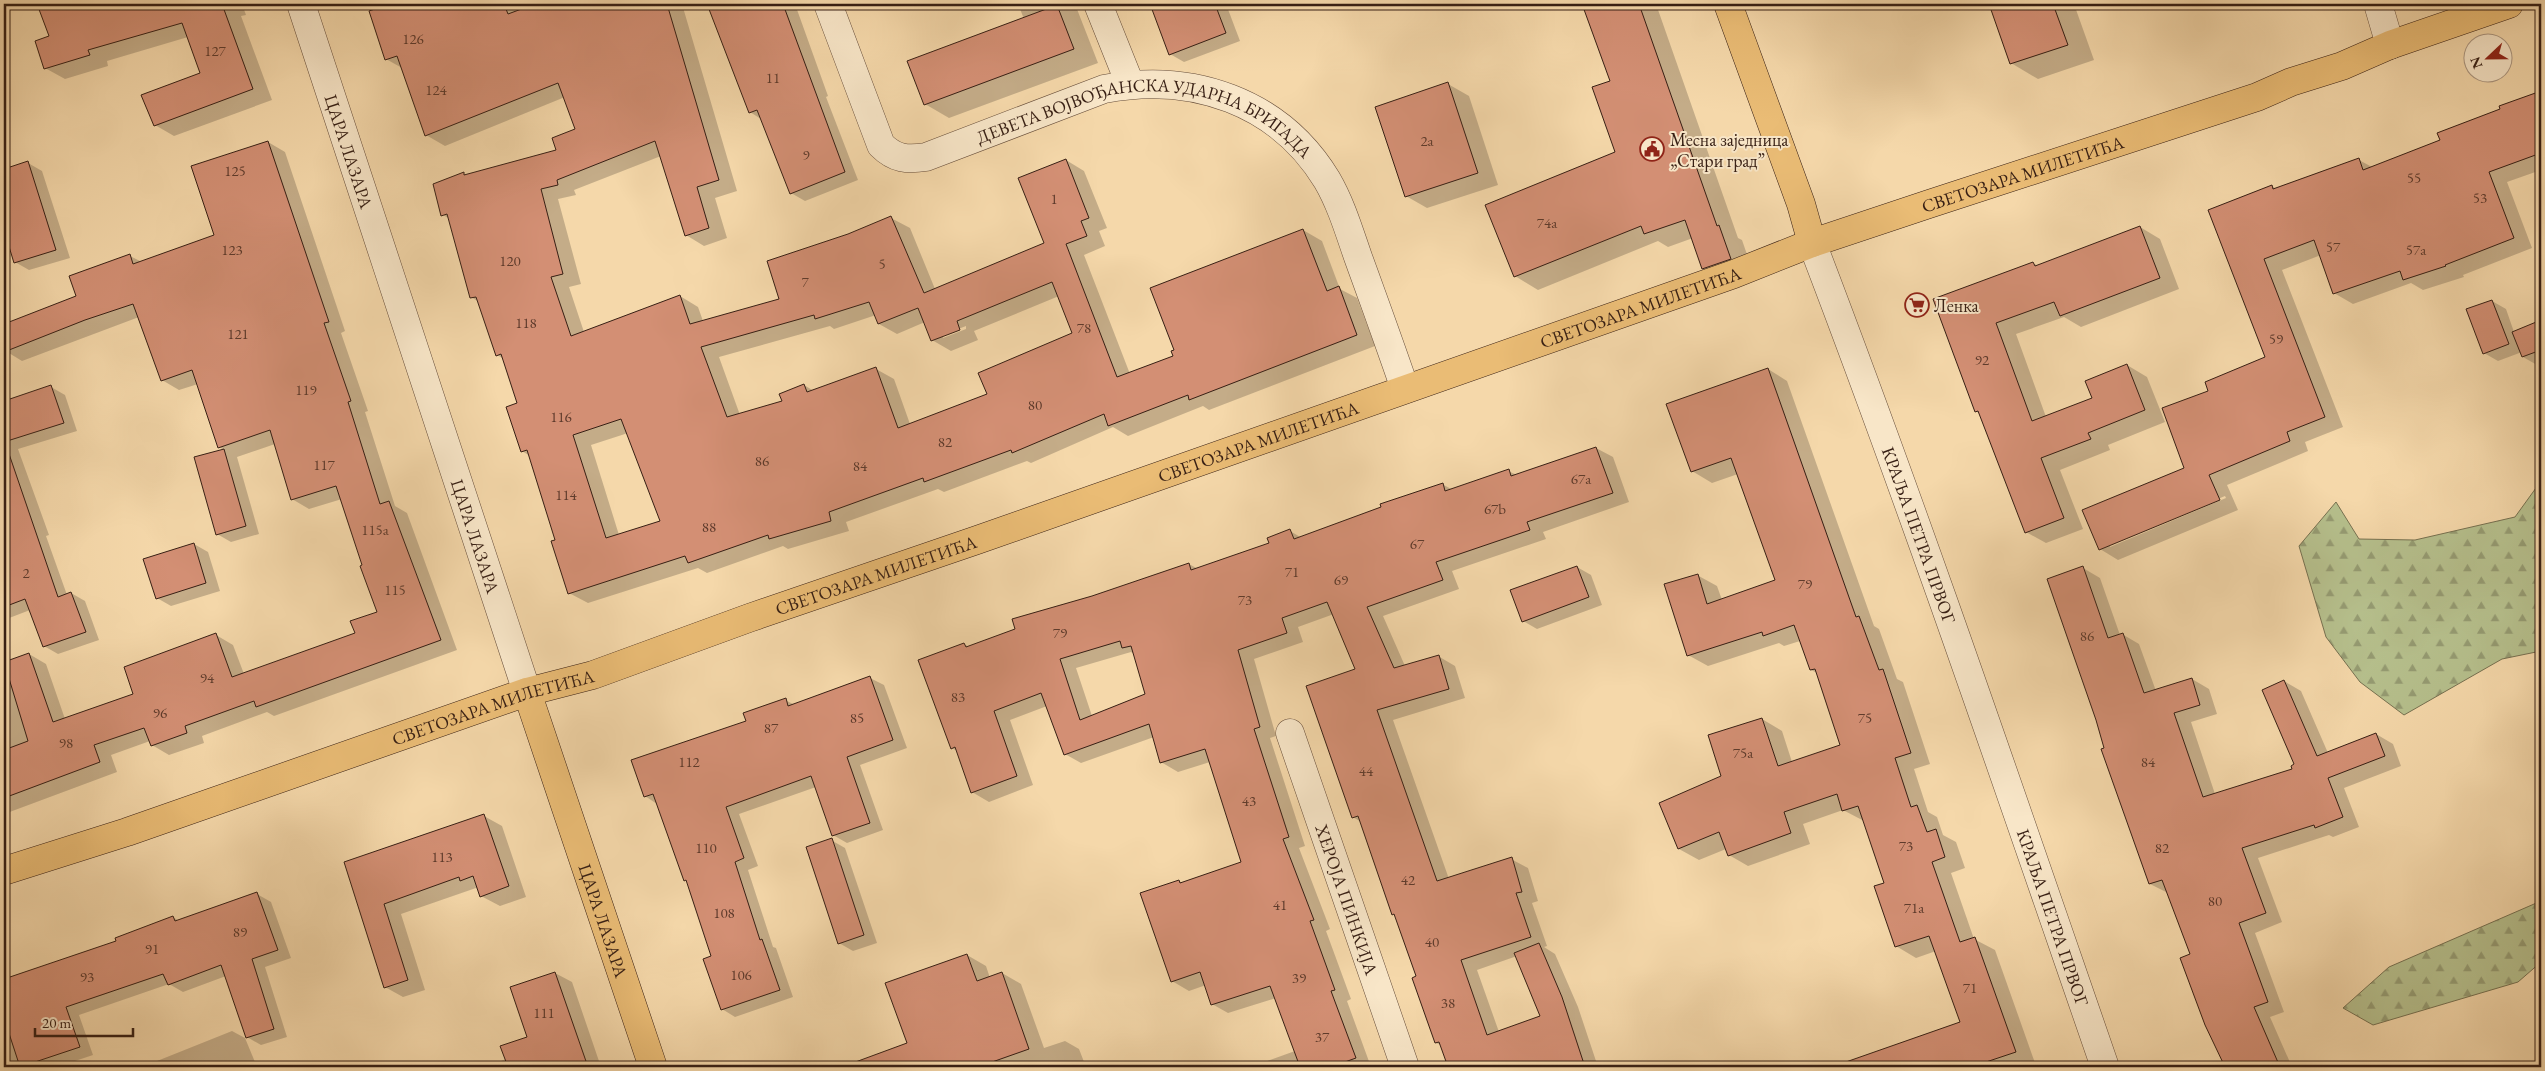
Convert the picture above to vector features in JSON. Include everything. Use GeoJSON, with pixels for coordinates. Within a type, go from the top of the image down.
{"type":"FeatureCollection","features":[{"type":"Feature","properties":{"kind":"main road","name":"КРАЉА ПЕТРА ПРВОГ"},"geometry":{"type":"LineString","coordinates":[[1728,4],[1801,204],[1812,243]]}},
{"type":"Feature","properties":{"kind":"main road","name":"СВЕТОЗАРА МИЛЕТИЋА"},"geometry":{"type":"LineString","coordinates":[[4,871],[127,832],[527,692],[593,675],[749,618],[977,540],[1734,274],[1812,243],[2257,97],[2290,82],[2342,66],[2390,45],[2509,4]]}},
{"type":"Feature","properties":{"kind":"main road","name":"ЦАРА ЛАЗАРА"},"geometry":{"type":"LineString","coordinates":[[527,692],[653,1067]]}},
{"type":"Feature","properties":{"kind":"street","name":"ЦАРА ЛАЗАРА"},"geometry":{"type":"LineString","coordinates":[[301,4],[527,692]]}},
{"type":"Feature","properties":{"kind":"street","name":"ДЕВЕТА ВОЈВОЂАНСКА УДАРНА БРИГАДА"},"geometry":{"type":"LineString","coordinates":[[828,4],[878,138],[890,154],[900,158],[910,160],[926,157],[1104,89],[1130,84],[1161,83],[1221,94],[1258,112],[1284,131],[1305,152],[1327,180],[1341,211],[1405,389]]}},
{"type":"Feature","properties":{"kind":"street"},"geometry":{"type":"LineString","coordinates":[[1098,4],[1130,84]]}},
{"type":"Feature","properties":{"kind":"street"},"geometry":{"type":"LineString","coordinates":[[2378,4],[2390,45]]}},
{"type":"Feature","properties":{"kind":"street","name":"КРАЉА ПЕТРА ПРВОГ"},"geometry":{"type":"LineString","coordinates":[[1812,243],[1858,362],[2003,770],[2105,1067]]}},
{"type":"Feature","properties":{"kind":"street","name":"ХЕРОЈА ПИНКИЈА"},"geometry":{"type":"LineString","coordinates":[[1290,733],[1405,1067]]}},
{"type":"Feature","properties":{"kind":"green space"},"geometry":{"type":"Polygon","coordinates":[[[2541,481],[2541,651],[2502,659],[2404,715],[2360,682],[2326,637],[2299,546],[2336,502],[2359,539],[2415,540],[2515,517],[2541,481]]]}},
{"type":"Feature","properties":{"kind":"green space"},"geometry":{"type":"Polygon","coordinates":[[[2541,901],[2541,962],[2518,982],[2373,1025],[2343,1008],[2389,967],[2541,901]]]}},
{"type":"Feature","properties":{"kind":"building"},"geometry":{"type":"Polygon","coordinates":[[[37,4],[222,4],[253,89],[154,126],[141,95],[200,73],[182,23],[88,50],[90,55],[44,69],[35,41],[49,36],[37,4]]]}},
{"type":"Feature","properties":{"kind":"building"},"geometry":{"type":"Polygon","coordinates":[[[390,4],[504,4],[508,14],[535,4],[667,4],[719,180],[697,187],[709,228],[685,236],[655,141],[557,180],[558,185],[541,189],[563,274],[551,277],[571,336],[680,295],[690,324],[779,299],[767,261],[848,234],[891,216],[924,293],[1044,243],[1018,178],[1066,159],[1089,218],[1081,221],[1087,236],[1066,244],[1117,377],[1173,356],[1171,351],[1174,350],[1150,288],[1303,229],[1327,291],[1339,286],[1357,335],[1189,400],[1188,395],[1108,426],[1104,414],[1012,453],[1011,450],[924,482],[923,478],[829,512],[831,521],[769,539],[768,535],[688,563],[685,556],[568,594],[551,541],[555,540],[527,450],[521,452],[506,407],[517,403],[501,354],[496,356],[476,297],[470,298],[447,214],[441,216],[433,184],[464,172],[464,175],[556,150],[552,138],[575,129],[558,83],[425,136],[397,56],[385,60],[369,11],[390,4]],[[1052,282],[957,321],[960,330],[931,341],[918,308],[878,324],[869,302],[815,319],[814,315],[701,347],[727,417],[782,401],[779,394],[804,384],[807,392],[876,367],[898,428],[987,394],[978,373],[1072,333],[1052,282]],[[621,419],[573,435],[606,538],[660,521],[621,419]]]}},
{"type":"Feature","properties":{"kind":"building"},"geometry":{"type":"Polygon","coordinates":[[[707,4],[783,4],[845,172],[790,194],[757,110],[749,113],[707,4]]]}},
{"type":"Feature","properties":{"kind":"building"},"geometry":{"type":"Polygon","coordinates":[[[1150,4],[1215,4],[1226,33],[1169,55],[1150,4]]]}},
{"type":"Feature","properties":{"kind":"building"},"geometry":{"type":"Polygon","coordinates":[[[1582,4],[1639,4],[1717,226],[1719,225],[1731,259],[1702,269],[1685,220],[1644,234],[1641,226],[1514,277],[1485,205],[1615,152],[1592,87],[1610,81],[1582,4]]]}},
{"type":"Feature","properties":{"kind":"building"},"geometry":{"type":"Polygon","coordinates":[[[1989,4],[2053,4],[2068,45],[2010,64],[1989,4]]]}},
{"type":"Feature","properties":{"kind":"building"},"geometry":{"type":"Polygon","coordinates":[[[1057,5],[1074,49],[924,105],[907,61],[1057,5]]]}},
{"type":"Feature","properties":{"kind":"building"},"geometry":{"type":"Polygon","coordinates":[[[1448,82],[1478,173],[1405,197],[1375,107],[1448,82]]]}},
{"type":"Feature","properties":{"kind":"building"},"geometry":{"type":"Polygon","coordinates":[[[2541,91],[2541,153],[2489,172],[2514,238],[2446,266],[2403,280],[2400,271],[2333,294],[2314,240],[2264,259],[2325,417],[2287,432],[2290,441],[2209,475],[2220,500],[2099,550],[2082,510],[2184,468],[2162,408],[2208,391],[2205,382],[2265,357],[2208,210],[2272,185],[2273,189],[2359,158],[2363,170],[2440,140],[2437,133],[2500,109],[2499,106],[2541,91]]]}},
{"type":"Feature","properties":{"kind":"building"},"geometry":{"type":"Polygon","coordinates":[[[268,141],[329,322],[324,323],[351,401],[348,402],[380,504],[389,501],[441,640],[256,707],[254,701],[185,726],[187,733],[151,746],[144,728],[94,745],[100,762],[4,798],[4,750],[28,741],[4,662],[29,653],[53,722],[133,694],[124,667],[216,633],[232,677],[355,633],[350,621],[377,612],[360,566],[362,565],[336,486],[291,500],[270,430],[218,448],[192,370],[161,381],[133,304],[85,320],[4,352],[4,324],[76,296],[69,276],[130,254],[133,264],[214,235],[191,166],[268,141]]]}},
{"type":"Feature","properties":{"kind":"building"},"geometry":{"type":"Polygon","coordinates":[[[28,161],[56,250],[14,263],[4,230],[4,169],[28,161]]]}},
{"type":"Feature","properties":{"kind":"building"},"geometry":{"type":"Polygon","coordinates":[[[2140,226],[2160,278],[2060,316],[2054,302],[1996,323],[2032,421],[2092,398],[2085,381],[2127,364],[2145,410],[2088,433],[2091,439],[2041,458],[2064,518],[2025,533],[1978,411],[1975,412],[1933,299],[2033,262],[2035,266],[2140,226]]]}},
{"type":"Feature","properties":{"kind":"building"},"geometry":{"type":"Polygon","coordinates":[[[2492,300],[2509,344],[2483,354],[2466,309],[2492,300]]]}},
{"type":"Feature","properties":{"kind":"building"},"geometry":{"type":"Polygon","coordinates":[[[2541,320],[2541,350],[2522,357],[2512,332],[2541,320]]]}},
{"type":"Feature","properties":{"kind":"building"},"geometry":{"type":"Polygon","coordinates":[[[1768,368],[1856,617],[1859,616],[1879,670],[1883,669],[1911,753],[1895,758],[1911,807],[1917,805],[1927,832],[1936,829],[1945,857],[1932,862],[1960,942],[1975,937],[2016,1052],[1971,1067],[1844,1067],[1843,1063],[1960,1022],[1929,936],[1895,947],[1874,886],[1884,883],[1858,806],[1842,811],[1837,794],[1784,812],[1791,833],[1728,856],[1719,832],[1678,849],[1659,803],[1721,776],[1708,735],[1762,718],[1778,766],[1840,745],[1815,669],[1810,670],[1794,625],[1763,636],[1762,632],[1687,656],[1664,584],[1698,574],[1707,604],[1775,580],[1731,458],[1691,472],[1666,404],[1768,368]]]}},
{"type":"Feature","properties":{"kind":"building"},"geometry":{"type":"Polygon","coordinates":[[[51,385],[64,423],[4,442],[4,401],[51,385]]]}},
{"type":"Feature","properties":{"kind":"building"},"geometry":{"type":"Polygon","coordinates":[[[1596,447],[1613,493],[1527,522],[1530,530],[1436,562],[1443,580],[1367,607],[1394,668],[1439,655],[1449,689],[1377,710],[1437,881],[1512,857],[1522,892],[1516,893],[1531,937],[1461,960],[1487,1035],[1540,1016],[1514,953],[1539,943],[1562,997],[1585,1067],[1448,1067],[1439,1042],[1435,1043],[1412,978],[1416,976],[1394,914],[1392,915],[1358,816],[1352,818],[1306,686],[1355,669],[1327,602],[1282,618],[1287,633],[1238,650],[1260,727],[1254,729],[1289,837],[1283,839],[1314,920],[1310,921],[1335,990],[1331,991],[1356,1058],[1331,1067],[1300,1067],[1270,986],[1211,1005],[1200,972],[1171,982],[1140,893],[1179,880],[1180,883],[1241,862],[1205,749],[1160,763],[1149,724],[1064,755],[1041,693],[994,711],[1017,776],[971,793],[955,747],[951,749],[918,660],[964,643],[966,647],[1015,629],[1012,619],[1092,596],[1189,563],[1191,570],[1269,543],[1267,538],[1290,529],[1294,539],[1381,507],[1380,504],[1443,483],[1445,491],[1509,469],[1511,476],[1596,447]],[[1120,641],[1060,659],[1080,720],[1145,694],[1131,646],[1122,648],[1120,641]]]}},
{"type":"Feature","properties":{"kind":"building"},"geometry":{"type":"Polygon","coordinates":[[[7,448],[58,597],[71,592],[86,632],[43,647],[25,599],[4,607],[4,449],[7,448]]]}},
{"type":"Feature","properties":{"kind":"building"},"geometry":{"type":"Polygon","coordinates":[[[224,449],[246,526],[216,535],[194,457],[224,449]]]}},
{"type":"Feature","properties":{"kind":"building"},"geometry":{"type":"Polygon","coordinates":[[[194,543],[206,583],[156,599],[143,559],[194,543]]]}},
{"type":"Feature","properties":{"kind":"building"},"geometry":{"type":"Polygon","coordinates":[[[1577,566],[1589,597],[1522,622],[1510,590],[1577,566]]]}},
{"type":"Feature","properties":{"kind":"building"},"geometry":{"type":"Polygon","coordinates":[[[2083,566],[2108,638],[2123,633],[2144,693],[2192,678],[2200,705],[2174,713],[2203,797],[2292,769],[2291,766],[2294,764],[2262,690],[2284,680],[2317,756],[2376,733],[2385,756],[2328,778],[2343,817],[2315,828],[2314,825],[2242,848],[2266,913],[2239,923],[2268,1002],[2254,1007],[2280,1067],[2225,1067],[2205,1025],[2180,958],[2190,954],[2162,880],[2149,884],[2101,749],[2104,748],[2096,720],[2047,579],[2083,566]]]}},
{"type":"Feature","properties":{"kind":"building"},"geometry":{"type":"Polygon","coordinates":[[[870,676],[893,740],[847,757],[870,823],[832,836],[811,776],[726,807],[744,858],[735,862],[760,940],[762,939],[780,990],[721,1010],[703,959],[711,956],[686,880],[684,881],[653,794],[644,797],[631,760],[746,721],[743,713],[786,698],[788,706],[870,676]]]}},
{"type":"Feature","properties":{"kind":"building"},"geometry":{"type":"Polygon","coordinates":[[[484,814],[509,886],[480,897],[473,876],[460,881],[459,877],[384,904],[408,980],[384,988],[344,862],[484,814]]]}},
{"type":"Feature","properties":{"kind":"building"},"geometry":{"type":"Polygon","coordinates":[[[832,838],[864,935],[838,944],[806,847],[832,838]]]}},
{"type":"Feature","properties":{"kind":"building"},"geometry":{"type":"Polygon","coordinates":[[[257,892],[278,950],[252,959],[274,1029],[246,1038],[221,965],[168,985],[163,974],[66,1007],[80,1047],[20,1067],[4,1018],[4,979],[116,941],[115,938],[173,916],[175,921],[257,892]]]}},
{"type":"Feature","properties":{"kind":"building"},"geometry":{"type":"Polygon","coordinates":[[[967,954],[977,981],[1002,972],[1029,1049],[978,1067],[850,1067],[850,1064],[907,1043],[885,983],[967,954]]]}},
{"type":"Feature","properties":{"kind":"building"},"geometry":{"type":"Polygon","coordinates":[[[555,972],[588,1067],[508,1067],[500,1046],[527,1037],[510,987],[555,972]]]}},
{"type":"Feature","properties":{"kind":"place","name":"Месна заједница „Стари град”"},"geometry":{"type":"Point","coordinates":[1652,149]}},
{"type":"Feature","properties":{"kind":"place","name":"Ленка"},"geometry":{"type":"Point","coordinates":[1917,305]}}]}
